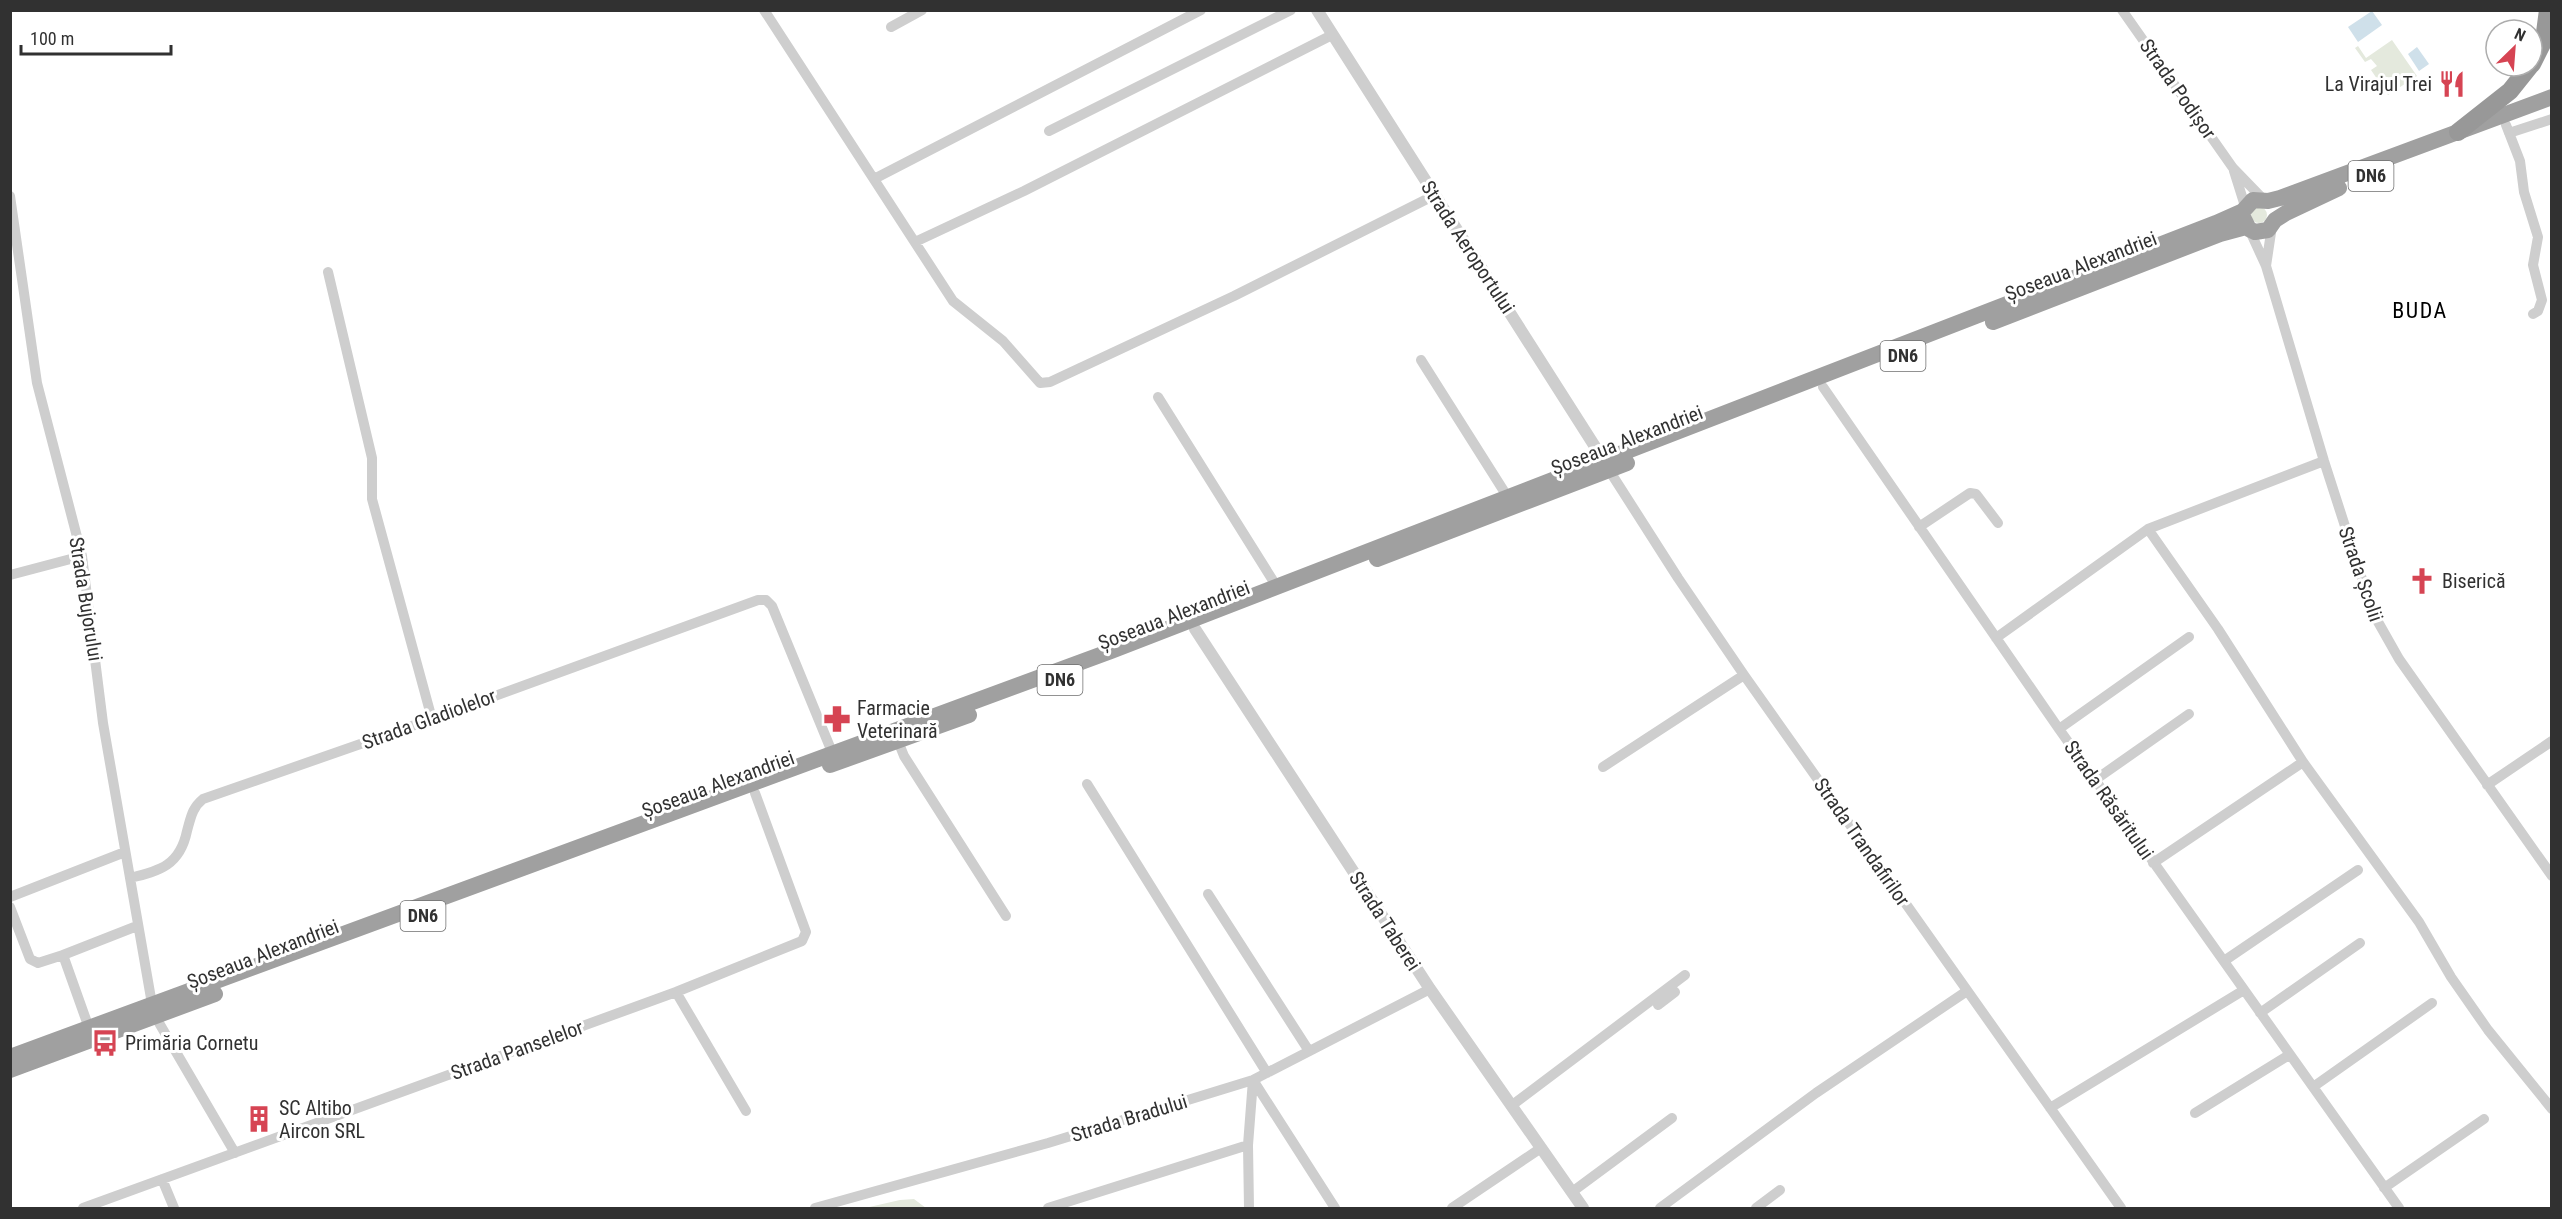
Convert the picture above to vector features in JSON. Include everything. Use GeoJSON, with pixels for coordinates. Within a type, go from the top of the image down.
{"type":"FeatureCollection","features":[{"type":"Feature","properties":{"kind":"highway"},"geometry":{"type":"LineString","coordinates":[[2544,40],[2548,10]]}},
{"type":"Feature","properties":{"kind":"highway"},"geometry":{"type":"LineString","coordinates":[[2457,132],[2510,91],[2520,78]]}},
{"type":"Feature","properties":{"kind":"highway","name":"Șoseaua Alexandriei"},"geometry":{"type":"LineString","coordinates":[[10,1070],[154,1010],[832,752],[1111,651],[1507,496],[1607,465],[1823,387],[2220,234],[2246,218],[2253,200],[2265,200],[2320,184],[2552,97]]}},
{"type":"Feature","properties":{"kind":"highway","name":"Șoseaua Alexandriei"},"geometry":{"type":"LineString","coordinates":[[2246,218],[2262,232],[2324,195],[2508,129],[2552,108]]}},
{"type":"Feature","properties":{"kind":"highway"},"geometry":{"type":"LineString","coordinates":[[2265,200],[2274,209],[2274,223]]}},
{"type":"Feature","properties":{"kind":"highway","name":"Șoseaua Alexandriei"},"geometry":{"type":"LineString","coordinates":[[10,1057],[89,1028],[154,1010],[898,741],[1195,629],[2216,224],[2246,218]]}},
{"type":"Feature","properties":{"kind":"street"},"geometry":{"type":"LineString","coordinates":[[764,10],[953,301],[1003,340],[1035,379],[1045,384],[1224,301],[1435,195]]}},
{"type":"Feature","properties":{"kind":"street"},"geometry":{"type":"LineString","coordinates":[[891,27],[922,10]]}},
{"type":"Feature","properties":{"kind":"street"},"geometry":{"type":"LineString","coordinates":[[874,179],[1201,10]]}},
{"type":"Feature","properties":{"kind":"street"},"geometry":{"type":"LineString","coordinates":[[1049,131],[1291,10]]}},
{"type":"Feature","properties":{"kind":"street","name":"Strada Aeroportului"},"geometry":{"type":"LineString","coordinates":[[1317,10],[1607,465]]}},
{"type":"Feature","properties":{"kind":"street","name":"Strada Podișor"},"geometry":{"type":"LineString","coordinates":[[2122,10],[2233,168],[2265,200]]}},
{"type":"Feature","properties":{"kind":"street"},"geometry":{"type":"LineString","coordinates":[[915,242],[1035,186],[1332,35]]}},
{"type":"Feature","properties":{"kind":"street"},"geometry":{"type":"LineString","coordinates":[[2533,314],[2538,311],[2542,300],[2533,265],[2538,237],[2524,192],[2520,161],[2508,129],[2552,119]]}},
{"type":"Feature","properties":{"kind":"street","name":"Strada Podișor"},"geometry":{"type":"LineString","coordinates":[[2233,168],[2246,218]]}},
{"type":"Feature","properties":{"kind":"street","name":"Strada Bujorului"},"geometry":{"type":"LineString","coordinates":[[10,196],[37,383],[82,556],[103,723],[137,926],[154,1010],[235,1153]]}},
{"type":"Feature","properties":{"kind":"street","name":"Strada Școlii"},"geometry":{"type":"LineString","coordinates":[[2246,218],[2266,266],[2324,461],[2367,598],[2377,621],[2395,653],[2552,876]]}},
{"type":"Feature","properties":{"kind":"street","name":"Strada Școlii"},"geometry":{"type":"LineString","coordinates":[[2266,266],[2274,223]]}},
{"type":"Feature","properties":{"kind":"street"},"geometry":{"type":"LineString","coordinates":[[328,272],[372,458],[372,499],[432,719]]}},
{"type":"Feature","properties":{"kind":"street"},"geometry":{"type":"LineString","coordinates":[[1421,360],[1507,496]]}},
{"type":"Feature","properties":{"kind":"street","name":"Strada Răsăritului"},"geometry":{"type":"LineString","coordinates":[[1823,387],[2059,729],[2399,1209]]}},
{"type":"Feature","properties":{"kind":"street"},"geometry":{"type":"LineString","coordinates":[[1158,397],[1277,587]]}},
{"type":"Feature","properties":{"kind":"street"},"geometry":{"type":"LineString","coordinates":[[1996,638],[2148,529],[2324,461]]}},
{"type":"Feature","properties":{"kind":"street","name":"Strada Trandafirilor"},"geometry":{"type":"LineString","coordinates":[[1607,465],[1660,550],[1744,675],[2121,1209]]}},
{"type":"Feature","properties":{"kind":"street"},"geometry":{"type":"LineString","coordinates":[[1919,527],[1970,493],[1976,494],[1998,523]]}},
{"type":"Feature","properties":{"kind":"street"},"geometry":{"type":"LineString","coordinates":[[2148,529],[2218,629],[2303,762],[2419,922],[2439,960],[2488,1030],[2552,1109]]}},
{"type":"Feature","properties":{"kind":"street"},"geometry":{"type":"LineString","coordinates":[[10,575],[82,556]]}},
{"type":"Feature","properties":{"kind":"street","name":"Strada Gladiolelor"},"geometry":{"type":"LineString","coordinates":[[130,878],[165,867],[176,858],[183,846],[195,805],[203,799],[432,719],[758,600],[766,600],[772,606],[832,752]]}},
{"type":"Feature","properties":{"kind":"street","name":"Strada Taberei"},"geometry":{"type":"LineString","coordinates":[[1195,629],[1430,990],[1583,1209]]}},
{"type":"Feature","properties":{"kind":"street"},"geometry":{"type":"LineString","coordinates":[[2059,729],[2188,637]]}},
{"type":"Feature","properties":{"kind":"street"},"geometry":{"type":"LineString","coordinates":[[1603,767],[1744,675]]}},
{"type":"Feature","properties":{"kind":"street"},"geometry":{"type":"LineString","coordinates":[[2095,780],[2188,714]]}},
{"type":"Feature","properties":{"kind":"street"},"geometry":{"type":"LineString","coordinates":[[898,741],[904,756],[1006,916]]}},
{"type":"Feature","properties":{"kind":"street"},"geometry":{"type":"LineString","coordinates":[[2487,785],[2552,741]]}},
{"type":"Feature","properties":{"kind":"street"},"geometry":{"type":"LineString","coordinates":[[2153,863],[2303,762]]}},
{"type":"Feature","properties":{"kind":"street"},"geometry":{"type":"LineString","coordinates":[[1087,784],[1267,1073]]}},
{"type":"Feature","properties":{"kind":"street","name":"Strada Panselelor"},"geometry":{"type":"LineString","coordinates":[[83,1209],[676,992],[798,943],[806,932],[755,793]]}},
{"type":"Feature","properties":{"kind":"street"},"geometry":{"type":"LineString","coordinates":[[10,897],[125,852]]}},
{"type":"Feature","properties":{"kind":"street"},"geometry":{"type":"LineString","coordinates":[[2224,961],[2358,870]]}},
{"type":"Feature","properties":{"kind":"street"},"geometry":{"type":"LineString","coordinates":[[1208,894],[1309,1051]]}},
{"type":"Feature","properties":{"kind":"street"},"geometry":{"type":"LineString","coordinates":[[10,908],[30,959],[38,963],[137,926]]}},
{"type":"Feature","properties":{"kind":"street"},"geometry":{"type":"LineString","coordinates":[[2260,1013],[2360,943]]}},
{"type":"Feature","properties":{"kind":"street"},"geometry":{"type":"LineString","coordinates":[[63,955],[89,1028]]}},
{"type":"Feature","properties":{"kind":"street"},"geometry":{"type":"LineString","coordinates":[[1513,1109],[1685,975]]}},
{"type":"Feature","properties":{"kind":"street","name":"Strada Bradului"},"geometry":{"type":"LineString","coordinates":[[815,1209],[1048,1143],[1253,1080],[1430,990]]}},
{"type":"Feature","properties":{"kind":"street"},"geometry":{"type":"LineString","coordinates":[[2050,1108],[2244,990]]}},
{"type":"Feature","properties":{"kind":"street"},"geometry":{"type":"LineString","coordinates":[[676,992],[746,1111]]}},
{"type":"Feature","properties":{"kind":"street"},"geometry":{"type":"LineString","coordinates":[[1513,1109],[1675,992]]}},
{"type":"Feature","properties":{"kind":"street"},"geometry":{"type":"LineString","coordinates":[[1660,1209],[1816,1093],[1967,992]]}},
{"type":"Feature","properties":{"kind":"street"},"geometry":{"type":"LineString","coordinates":[[2313,1087],[2432,1003]]}},
{"type":"Feature","properties":{"kind":"street"},"geometry":{"type":"LineString","coordinates":[[2195,1113],[2289,1055]]}},
{"type":"Feature","properties":{"kind":"street"},"geometry":{"type":"LineString","coordinates":[[1250,1209],[1248,1145],[1253,1080]]}},
{"type":"Feature","properties":{"kind":"street"},"geometry":{"type":"LineString","coordinates":[[1253,1080],[1335,1209]]}},
{"type":"Feature","properties":{"kind":"street"},"geometry":{"type":"LineString","coordinates":[[1572,1192],[1672,1118]]}},
{"type":"Feature","properties":{"kind":"street"},"geometry":{"type":"LineString","coordinates":[[2384,1188],[2484,1119]]}},
{"type":"Feature","properties":{"kind":"street"},"geometry":{"type":"LineString","coordinates":[[1048,1209],[1248,1145]]}},
{"type":"Feature","properties":{"kind":"street"},"geometry":{"type":"LineString","coordinates":[[1452,1209],[1541,1148]]}},
{"type":"Feature","properties":{"kind":"street"},"geometry":{"type":"LineString","coordinates":[[162,1179],[174,1209]]}},
{"type":"Feature","properties":{"kind":"street"},"geometry":{"type":"LineString","coordinates":[[1756,1209],[1780,1190]]}},
{"type":"Feature","properties":{"kind":"shaded area"},"geometry":{"type":"Polygon","coordinates":[[[2372,11],[2382,25],[2358,42],[2348,27],[2372,11]]]}},
{"type":"Feature","properties":{"kind":"shaded area"},"geometry":{"type":"Polygon","coordinates":[[[2392,40],[2417,76],[2388,95],[2371,70],[2377,66],[2371,59],[2365,62],[2355,48],[2358,46],[2366,58],[2392,40]]]}},
{"type":"Feature","properties":{"kind":"shaded area"},"geometry":{"type":"Polygon","coordinates":[[[2417,47],[2429,64],[2419,71],[2408,54],[2417,47]]]}},
{"type":"Feature","properties":{"kind":"shaded area"},"geometry":{"type":"Polygon","coordinates":[[[2259,207],[2265,209],[2267,215],[2265,221],[2259,223],[2253,221],[2251,215],[2253,209],[2259,207]]]}},
{"type":"Feature","properties":{"kind":"shaded area"},"geometry":{"type":"Polygon","coordinates":[[[914,1199],[926,1208],[865,1208],[900,1200],[914,1199]]]}},
{"type":"Feature","properties":{"kind":"place","name":"La Virajul Trei"},"geometry":{"type":"Point","coordinates":[2452,84]}},
{"type":"Feature","properties":{"kind":"place","name":"Biserică"},"geometry":{"type":"Point","coordinates":[2422,581]}},
{"type":"Feature","properties":{"kind":"place","name":"Farmacie Veterinară"},"geometry":{"type":"Point","coordinates":[837,719]}},
{"type":"Feature","properties":{"kind":"place","name":"Primăria Cornetu"},"geometry":{"type":"Point","coordinates":[105,1043]}},
{"type":"Feature","properties":{"kind":"place","name":"SC Altibo Aircon SRL"},"geometry":{"type":"Point","coordinates":[259,1119]}},
{"type":"Feature","properties":{"kind":"district","name":"BUDA"},"geometry":{"type":"Point","coordinates":[2420,310]}}]}
